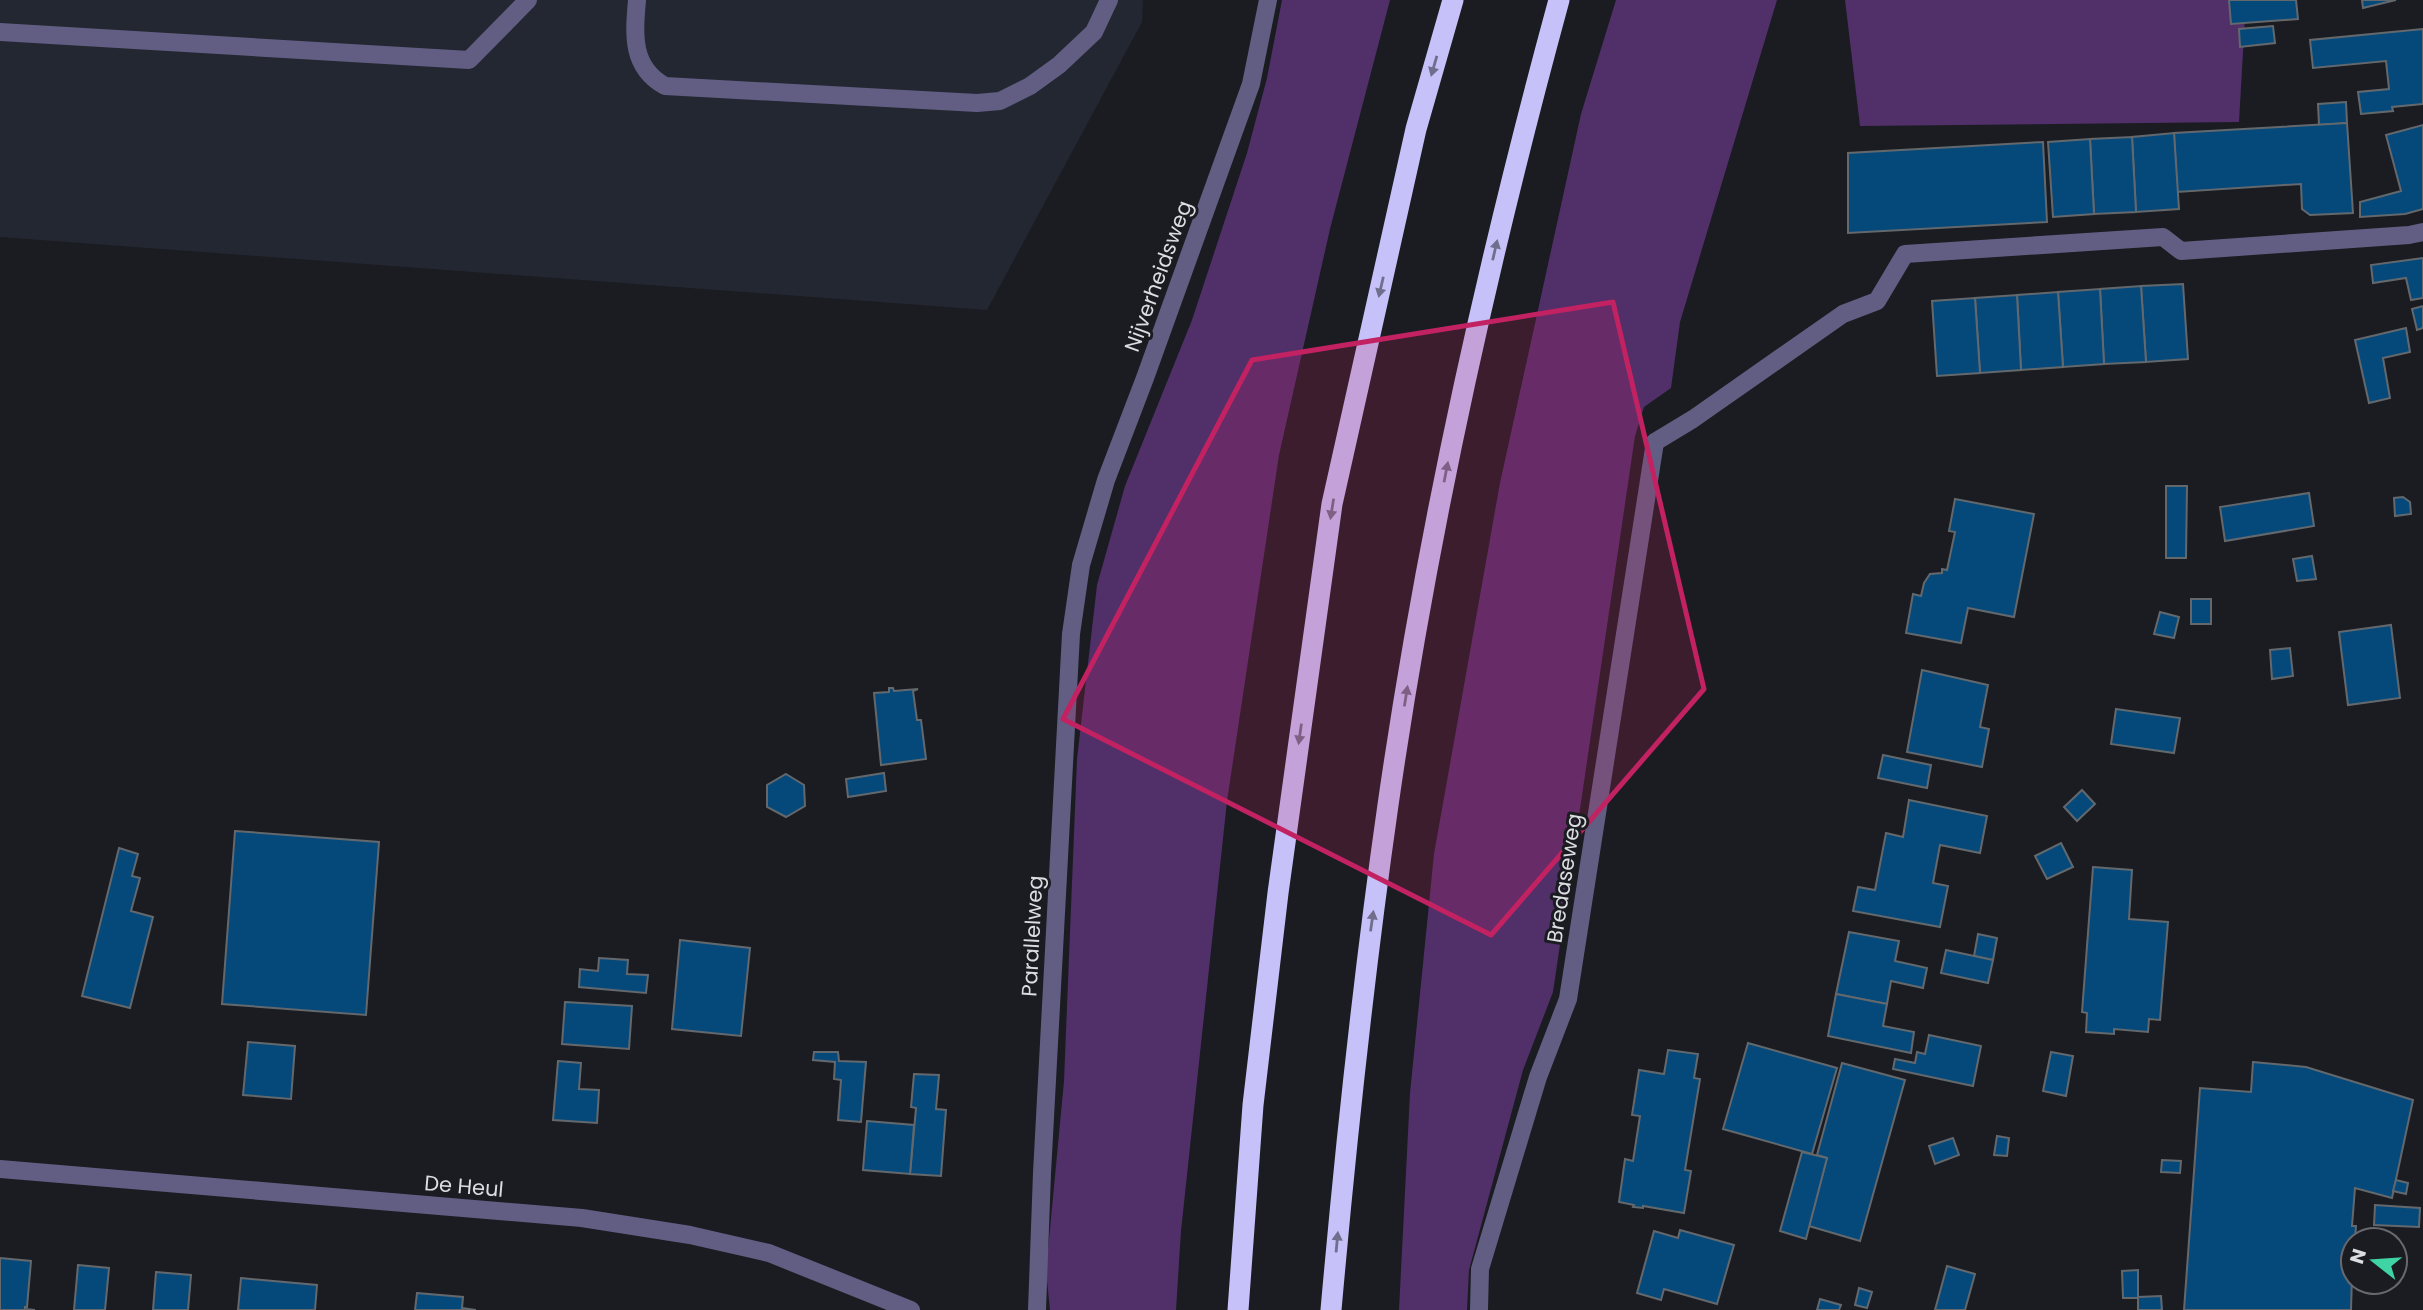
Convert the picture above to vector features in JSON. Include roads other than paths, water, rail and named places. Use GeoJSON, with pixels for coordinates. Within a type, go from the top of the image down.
{"type":"FeatureCollection","features":[{"type":"Feature","properties":{"kind":"highway"},"geometry":{"type":"LineString","coordinates":[[1238,1310],[1253,1105],[1273,933],[1332,504],[1416,129],[1453,0]]}},
{"type":"Feature","properties":{"kind":"highway"},"geometry":{"type":"LineString","coordinates":[[1331,1310],[1364,989],[1388,803],[1415,638],[1452,443],[1507,199],[1559,0]]}},
{"type":"Feature","properties":{"kind":"street"},"geometry":{"type":"LineString","coordinates":[[0,32],[469,60],[528,0]]}},
{"type":"Feature","properties":{"kind":"street"},"geometry":{"type":"LineString","coordinates":[[637,0],[634,37],[639,57],[651,78],[665,86],[977,103],[1000,101],[1030,86],[1059,65],[1094,32],[1109,0]]}},
{"type":"Feature","properties":{"kind":"street","name":"Nijverheidsweg"},"geometry":{"type":"LineString","coordinates":[[1081,565],[1106,480],[1251,83],[1268,0]]}},
{"type":"Feature","properties":{"kind":"street","name":"Bredaseweg"},"geometry":{"type":"LineString","coordinates":[[1479,1310],[1480,1269],[1538,1077],[1568,999],[1655,442],[1693,419],[1843,314],[1877,301],[1905,254],[2163,237],[2180,251],[2423,232]]}},
{"type":"Feature","properties":{"kind":"street","name":"Parallelweg"},"geometry":{"type":"LineString","coordinates":[[1037,1310],[1071,634],[1081,565]]}},
{"type":"Feature","properties":{"kind":"street","name":"De Heul"},"geometry":{"type":"LineString","coordinates":[[0,1169],[582,1219],[690,1236],[769,1253],[911,1310]]}}]}
